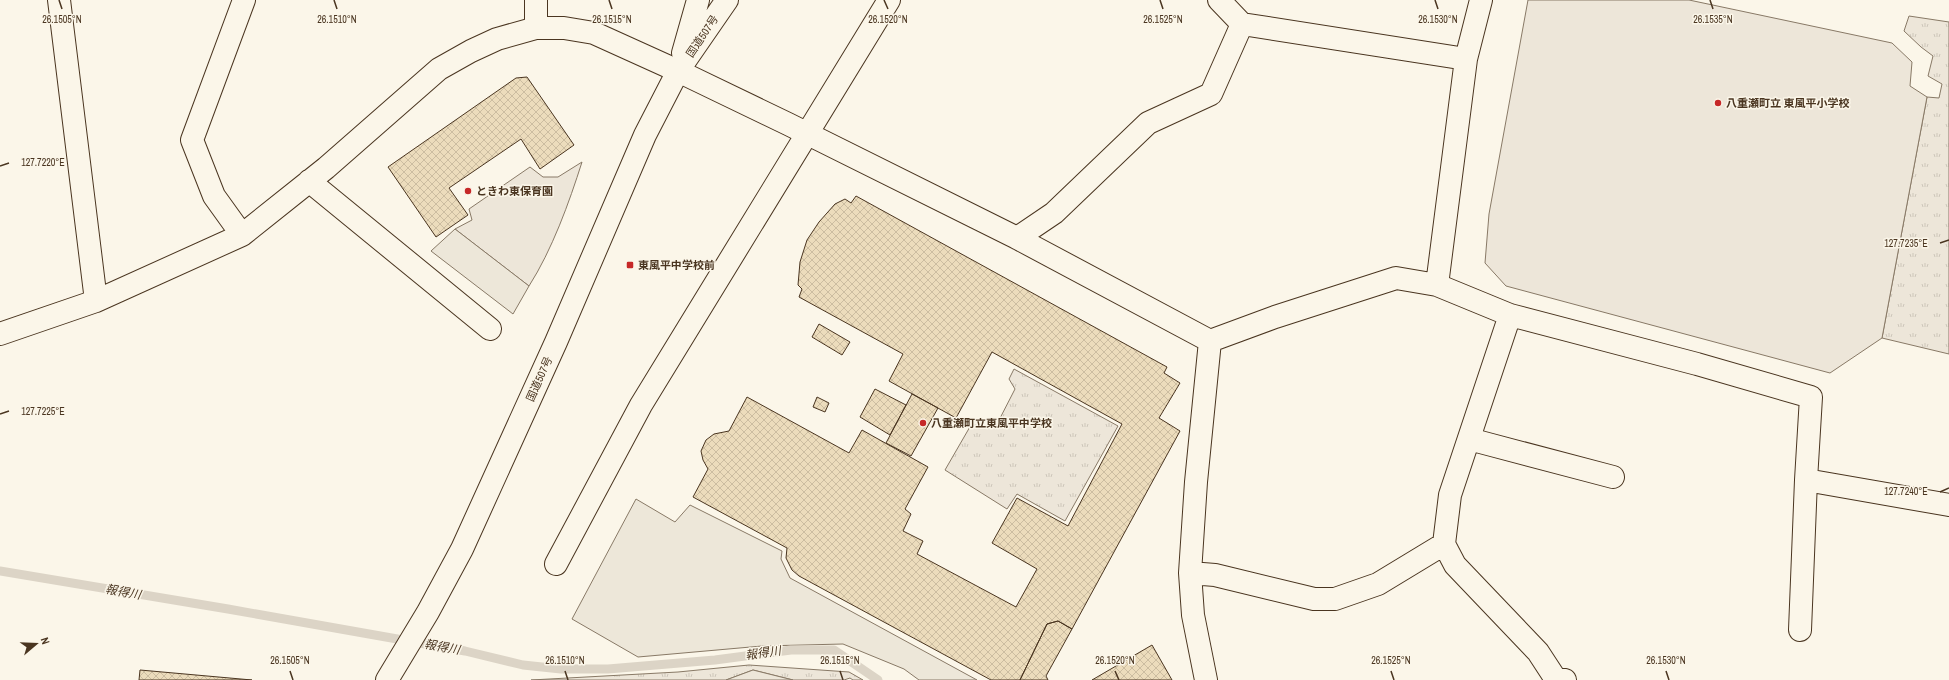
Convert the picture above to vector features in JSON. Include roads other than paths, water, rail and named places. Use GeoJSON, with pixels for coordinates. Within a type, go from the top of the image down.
{"type":"FeatureCollection","features":[{"type":"Feature","properties":{"kind":"main road"},"geometry":{"type":"LineString","coordinates":[[59,0],[96,301]]}},
{"type":"Feature","properties":{"kind":"main road"},"geometry":{"type":"LineString","coordinates":[[242,235],[214,196],[192,140],[244,0]]}},
{"type":"Feature","properties":{"kind":"main road"},"geometry":{"type":"LineString","coordinates":[[536,0],[536,28]]}},
{"type":"Feature","properties":{"kind":"main road","name":"国道507号"},"geometry":{"type":"LineString","coordinates":[[678,71],[698,0]]}},
{"type":"Feature","properties":{"kind":"main road","name":"国道507号"},"geometry":{"type":"LineString","coordinates":[[387,680],[428,612],[462,549],[556,342],[634,160],[678,71],[726,0]]}},
{"type":"Feature","properties":{"kind":"main road"},"geometry":{"type":"LineString","coordinates":[[556,564],[641,405],[889,0]]}},
{"type":"Feature","properties":{"kind":"main road"},"geometry":{"type":"LineString","coordinates":[[1219,0],[1242,24],[1466,59]]}},
{"type":"Feature","properties":{"kind":"main road"},"geometry":{"type":"LineString","coordinates":[[1437,285],[1466,59],[1481,0]]}},
{"type":"Feature","properties":{"kind":"main road"},"geometry":{"type":"LineString","coordinates":[[1016,238],[1054,213],[1148,123],[1211,94],[1242,24]]}},
{"type":"Feature","properties":{"kind":"main road"},"geometry":{"type":"LineString","coordinates":[[0,334],[96,301],[242,235],[309,181],[439,70],[471,50],[497,39],[536,28],[564,28],[594,33],[678,71],[1016,238],[1210,341],[1275,317],[1396,278],[1437,285],[1510,315],[1697,364],[1811,397],[1800,630]]}},
{"type":"Feature","properties":{"kind":"main road"},"geometry":{"type":"LineString","coordinates":[[309,181],[490,329]]}},
{"type":"Feature","properties":{"kind":"main road"},"geometry":{"type":"LineString","coordinates":[[1510,315],[1450,495],[1444,544],[1455,565],[1538,652],[1555,678],[1565,680]]}},
{"type":"Feature","properties":{"kind":"main road"},"geometry":{"type":"LineString","coordinates":[[1206,680],[1193,616],[1190,573],[1196,482],[1210,341]]}},
{"type":"Feature","properties":{"kind":"main road"},"geometry":{"type":"LineString","coordinates":[[1469,439],[1613,477]]}},
{"type":"Feature","properties":{"kind":"main road"},"geometry":{"type":"LineString","coordinates":[[1806,480],[1949,505]]}},
{"type":"Feature","properties":{"kind":"main road"},"geometry":{"type":"LineString","coordinates":[[1190,573],[1216,574],[1314,599],[1335,599],[1378,584],[1444,544]]}},
{"type":"Feature","properties":{"kind":"waterway","name":"報得川"},"geometry":{"type":"LineString","coordinates":[[0,571],[228,609],[465,651],[523,665],[561,669],[608,669],[715,660],[791,650],[834,650],[878,680]]}},
{"type":"Feature","properties":{"kind":"place","name":"八重瀬町立 東風平小学校"},"geometry":{"type":"Point","coordinates":[1718,103]}},
{"type":"Feature","properties":{"kind":"place","name":"ときわ東保育園"},"geometry":{"type":"Point","coordinates":[468,191]}},
{"type":"Feature","properties":{"kind":"place","name":"東風平中学校前"},"geometry":{"type":"Point","coordinates":[630,265]}},
{"type":"Feature","properties":{"kind":"place","name":"八重瀬町立東風平中学校"},"geometry":{"type":"Point","coordinates":[923,423]}}]}
